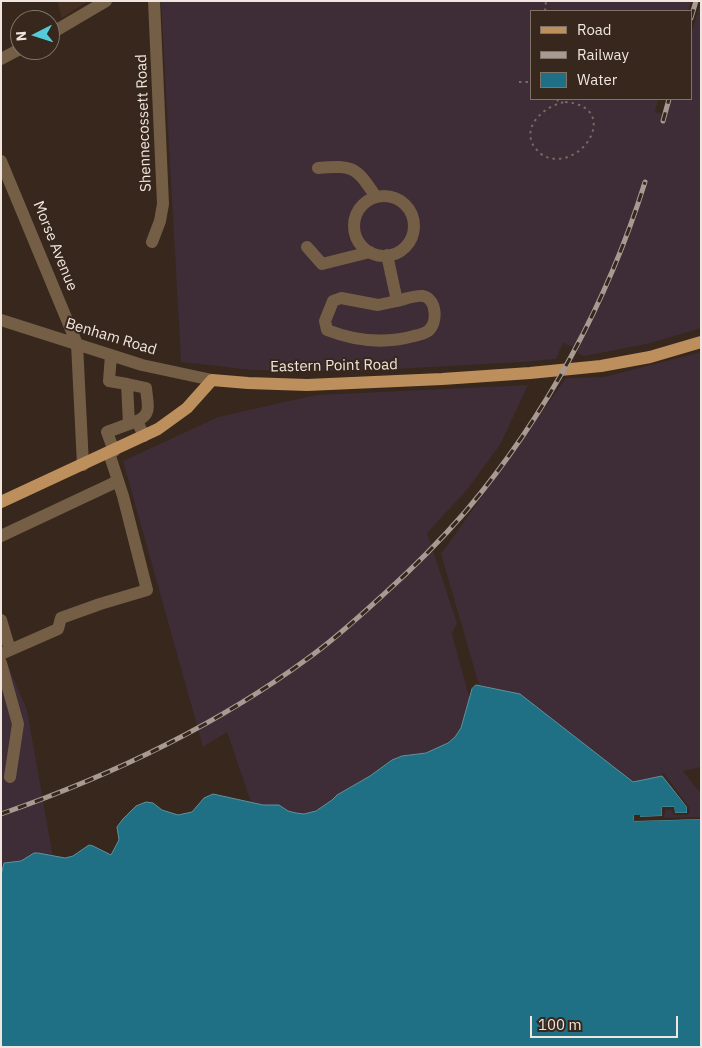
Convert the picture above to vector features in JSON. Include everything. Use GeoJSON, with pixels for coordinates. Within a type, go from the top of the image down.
{"type":"FeatureCollection","features":[{"type":"Feature","properties":{"kind":"main road","name":"Eastern Point Road"},"geometry":{"type":"LineString","coordinates":[[212,380],[248,384],[307,386],[442,380],[601,366],[650,357],[701,342]]}},
{"type":"Feature","properties":{"kind":"main road"},"geometry":{"type":"LineString","coordinates":[[1,502],[158,430],[178,415],[212,380]]}},
{"type":"Feature","properties":{"kind":"street"},"geometry":{"type":"LineString","coordinates":[[60,28],[106,1]]}},
{"type":"Feature","properties":{"kind":"street","name":"Shennecossett Road"},"geometry":{"type":"LineString","coordinates":[[152,242],[164,204],[154,1]]}},
{"type":"Feature","properties":{"kind":"street","name":"Morse Avenue"},"geometry":{"type":"LineString","coordinates":[[1,161],[77,344],[83,465]]}},
{"type":"Feature","properties":{"kind":"street"},"geometry":{"type":"LineString","coordinates":[[318,168],[344,167],[354,169],[362,176],[376,197]]}},
{"type":"Feature","properties":{"kind":"street"},"geometry":{"type":"LineString","coordinates":[[376,197],[394,198],[409,210],[413,219],[411,238],[399,252],[380,256],[362,246],[357,238],[354,228],[355,218],[363,205],[376,197]]}},
{"type":"Feature","properties":{"kind":"street"},"geometry":{"type":"LineString","coordinates":[[307,247],[322,264],[370,252]]}},
{"type":"Feature","properties":{"kind":"street"},"geometry":{"type":"LineString","coordinates":[[387,255],[397,301]]}},
{"type":"Feature","properties":{"kind":"street"},"geometry":{"type":"LineString","coordinates":[[421,296],[428,298],[433,304],[435,320],[432,328],[426,333],[407,338],[374,341],[362,340],[327,330],[325,321],[333,301],[342,298],[378,305],[397,301],[421,296]]}},
{"type":"Feature","properties":{"kind":"street","name":"Benham Road"},"geometry":{"type":"LineString","coordinates":[[1,320],[140,364],[212,380]]}},
{"type":"Feature","properties":{"kind":"street"},"geometry":{"type":"LineString","coordinates":[[1,620],[6,652],[58,629],[61,618],[147,590],[107,432],[144,418],[148,412],[146,388],[109,380],[111,355]]}},
{"type":"Feature","properties":{"kind":"street"},"geometry":{"type":"LineString","coordinates":[[140,364],[131,385],[133,423],[144,436]]}},
{"type":"Feature","properties":{"kind":"street"},"geometry":{"type":"LineString","coordinates":[[1,536],[118,481]]}},
{"type":"Feature","properties":{"kind":"street"},"geometry":{"type":"LineString","coordinates":[[1,664],[18,724],[10,777]]}},
{"type":"Feature","properties":{"kind":"path"},"geometry":{"type":"LineString","coordinates":[[519,82],[530,82]]}},
{"type":"Feature","properties":{"kind":"path"},"geometry":{"type":"LineString","coordinates":[[559,103],[574,103],[583,106],[592,116],[595,128],[583,149],[567,156],[551,157],[537,150],[532,143],[531,129],[539,116],[559,103]]}},
{"type":"Feature","properties":{"kind":"shaded area"},"geometry":{"type":"Polygon","coordinates":[[[57,1],[88,1],[62,18],[57,1]]]}},
{"type":"Feature","properties":{"kind":"shaded area"},"geometry":{"type":"Polygon","coordinates":[[[161,1],[691,1],[688,10],[530,10],[530,100],[658,100],[655,112],[666,115],[671,100],[692,100],[692,31],[701,1],[701,328],[651,343],[583,356],[575,348],[563,343],[556,359],[522,362],[358,371],[252,370],[181,362],[161,1]]]}},
{"type":"Feature","properties":{"kind":"shaded area"},"geometry":{"type":"Polygon","coordinates":[[[701,352],[701,767],[683,771],[701,794],[701,819],[634,821],[634,815],[662,807],[687,813],[633,782],[520,694],[479,685],[441,554],[566,378],[604,377],[701,352]]]}},
{"type":"Feature","properties":{"kind":"shaded area"},"geometry":{"type":"Polygon","coordinates":[[[528,385],[500,445],[466,491],[427,533],[457,623],[452,634],[470,700],[461,728],[455,737],[442,747],[426,753],[402,756],[392,760],[370,776],[337,795],[323,807],[309,813],[296,813],[288,811],[279,805],[263,805],[251,802],[227,732],[203,747],[123,461],[218,417],[316,395],[528,385]]]}},
{"type":"Feature","properties":{"kind":"shaded area"},"geometry":{"type":"Polygon","coordinates":[[[1,649],[27,710],[53,857],[34,853],[21,861],[4,863],[1,875],[1,649]]]}},
{"type":"Feature","properties":{"kind":"water"},"geometry":{"type":"Polygon","coordinates":[[[476,685],[520,694],[633,782],[662,776],[687,807],[687,813],[674,813],[674,807],[662,807],[662,816],[640,817],[634,815],[634,821],[701,819],[701,1047],[1,1047],[1,875],[4,863],[21,861],[34,853],[65,858],[73,856],[89,845],[111,855],[119,840],[117,827],[136,806],[146,802],[153,803],[162,810],[178,815],[192,812],[204,798],[213,794],[263,805],[279,805],[288,811],[296,813],[304,814],[316,811],[337,795],[370,776],[392,760],[402,756],[426,753],[448,743],[461,728],[472,689],[476,685]]]}},
{"type":"Feature","properties":{"kind":"pier"},"geometry":{"type":"Polygon","coordinates":[[[661,773],[664,774],[689,807],[690,813],[687,815],[674,815],[672,810],[665,810],[664,818],[701,817],[701,819],[634,821],[634,815],[640,815],[640,817],[662,816],[662,807],[674,807],[675,813],[687,813],[687,807],[661,773]]]}},
{"type":"Feature","properties":{"kind":"railway"},"geometry":{"type":"LineString","coordinates":[[692,15],[696,1]]}},
{"type":"Feature","properties":{"kind":"railway"},"geometry":{"type":"LineString","coordinates":[[663,121],[669,100]]}},
{"type":"Feature","properties":{"kind":"railway"},"geometry":{"type":"LineString","coordinates":[[1,814],[121,766],[160,748],[235,707],[272,684],[327,644],[365,612],[415,565],[466,511],[523,436],[548,397],[572,356],[613,270],[645,182]]}}]}
